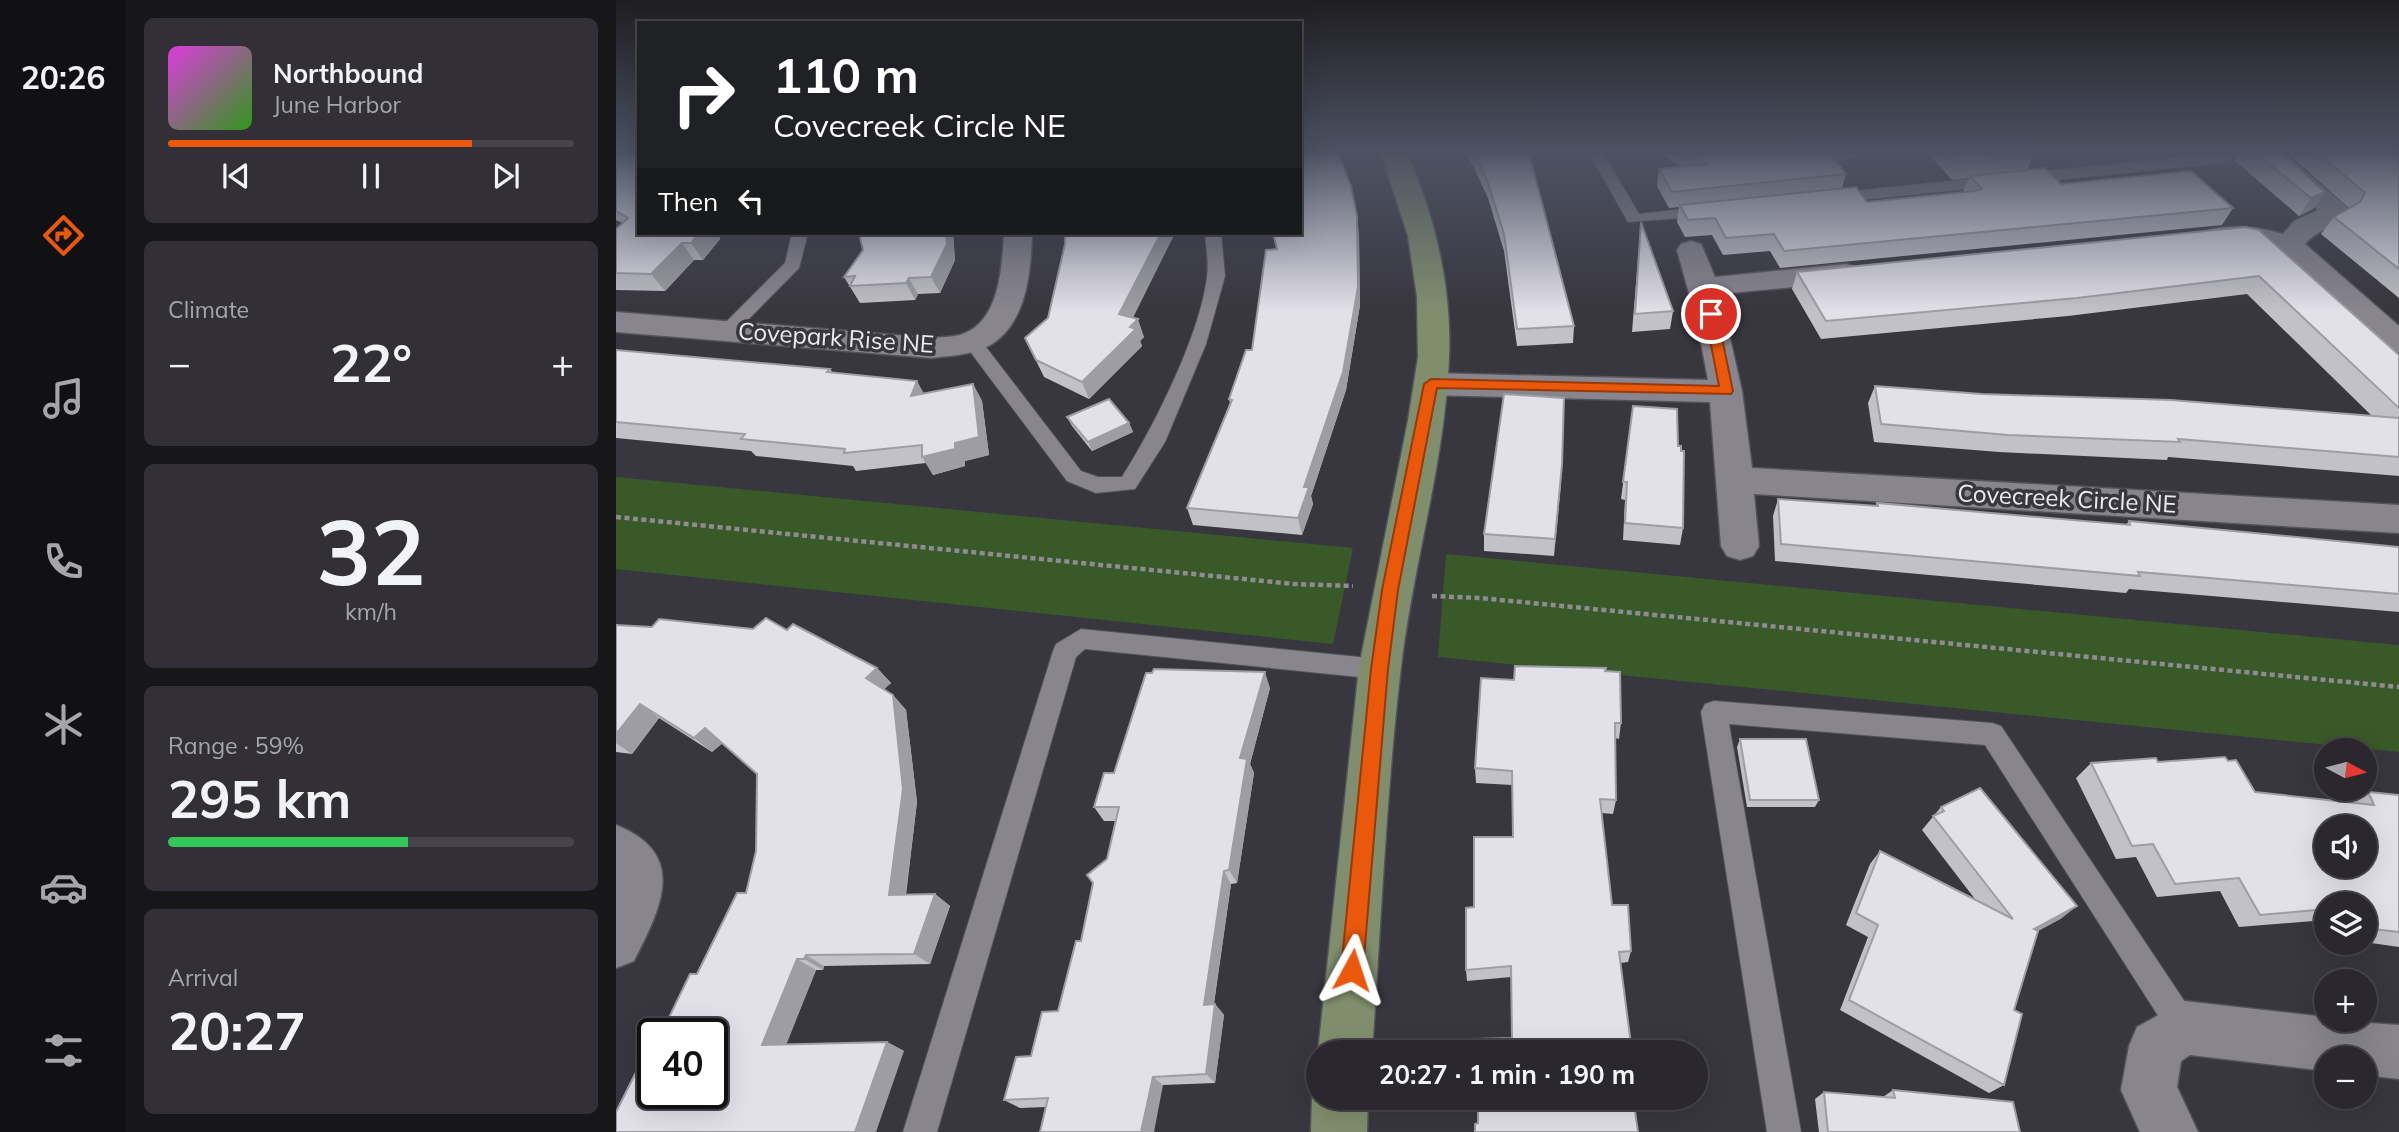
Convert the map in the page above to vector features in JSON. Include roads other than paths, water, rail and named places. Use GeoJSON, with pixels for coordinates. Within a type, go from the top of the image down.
{"type":"FeatureCollection","features":[{"type":"Feature","properties":{"kind":"street"},"geometry":{"type":"LineString","coordinates":[[1346,1040],[1379,669],[1390,590],[1431,374],[1431,298],[1419,222],[1413,206]]}},
{"type":"Feature","properties":{"kind":"street"},"geometry":{"type":"LineString","coordinates":[[2194,238],[2235,234],[2298,237],[2336,212],[2329,206]]}},
{"type":"Feature","properties":{"kind":"street","name":"Covepark Rise NE"},"geometry":{"type":"LineString","coordinates":[[616,322],[932,348],[972,342],[999,323],[1017,267],[1018,235]]}},
{"type":"Feature","properties":{"kind":"street"},"geometry":{"type":"LineString","coordinates":[[2298,237],[2399,343]]}},
{"type":"Feature","properties":{"kind":"street"},"geometry":{"type":"LineString","coordinates":[[1691,250],[1705,287],[1724,380],[1736,480],[1740,546]]}},
{"type":"Feature","properties":{"kind":"street"},"geometry":{"type":"LineString","coordinates":[[1705,287],[1869,271]]}},
{"type":"Feature","properties":{"kind":"street"},"geometry":{"type":"LineString","coordinates":[[1431,374],[1724,380]]}},
{"type":"Feature","properties":{"kind":"street","name":"Covecreek Circle NE"},"geometry":{"type":"LineString","coordinates":[[1736,480],[2399,519]]}},
{"type":"Feature","properties":{"kind":"street"},"geometry":{"type":"LineString","coordinates":[[616,848],[638,866],[637,904],[616,943]]}},
{"type":"Feature","properties":{"kind":"street"},"geometry":{"type":"LineString","coordinates":[[2170,1132],[2149,1090],[2156,1046],[2184,1028],[2399,1052]]}},
{"type":"Feature","properties":{"kind":"street"},"geometry":{"type":"LineString","coordinates":[[1339,1132],[1340,1110]]}},
{"type":"Feature","properties":{"kind":"lane"},"geometry":{"type":"LineString","coordinates":[[1626,206],[1634,219],[1730,209]]}},
{"type":"Feature","properties":{"kind":"lane"},"geometry":{"type":"LineString","coordinates":[[727,331],[793,264],[800,235]]}},
{"type":"Feature","properties":{"kind":"lane"},"geometry":{"type":"LineString","coordinates":[[972,342],[1074,476],[1096,485],[1128,484],[1155,442],[1197,344],[1216,276],[1213,235]]}},
{"type":"Feature","properties":{"kind":"lane"},"geometry":{"type":"LineString","coordinates":[[920,1132],[1065,651],[1081,639],[1379,669]]}},
{"type":"Feature","properties":{"kind":"lane"},"geometry":{"type":"LineString","coordinates":[[1784,1132],[1714,712],[1992,734],[2184,1028]]}}]}
